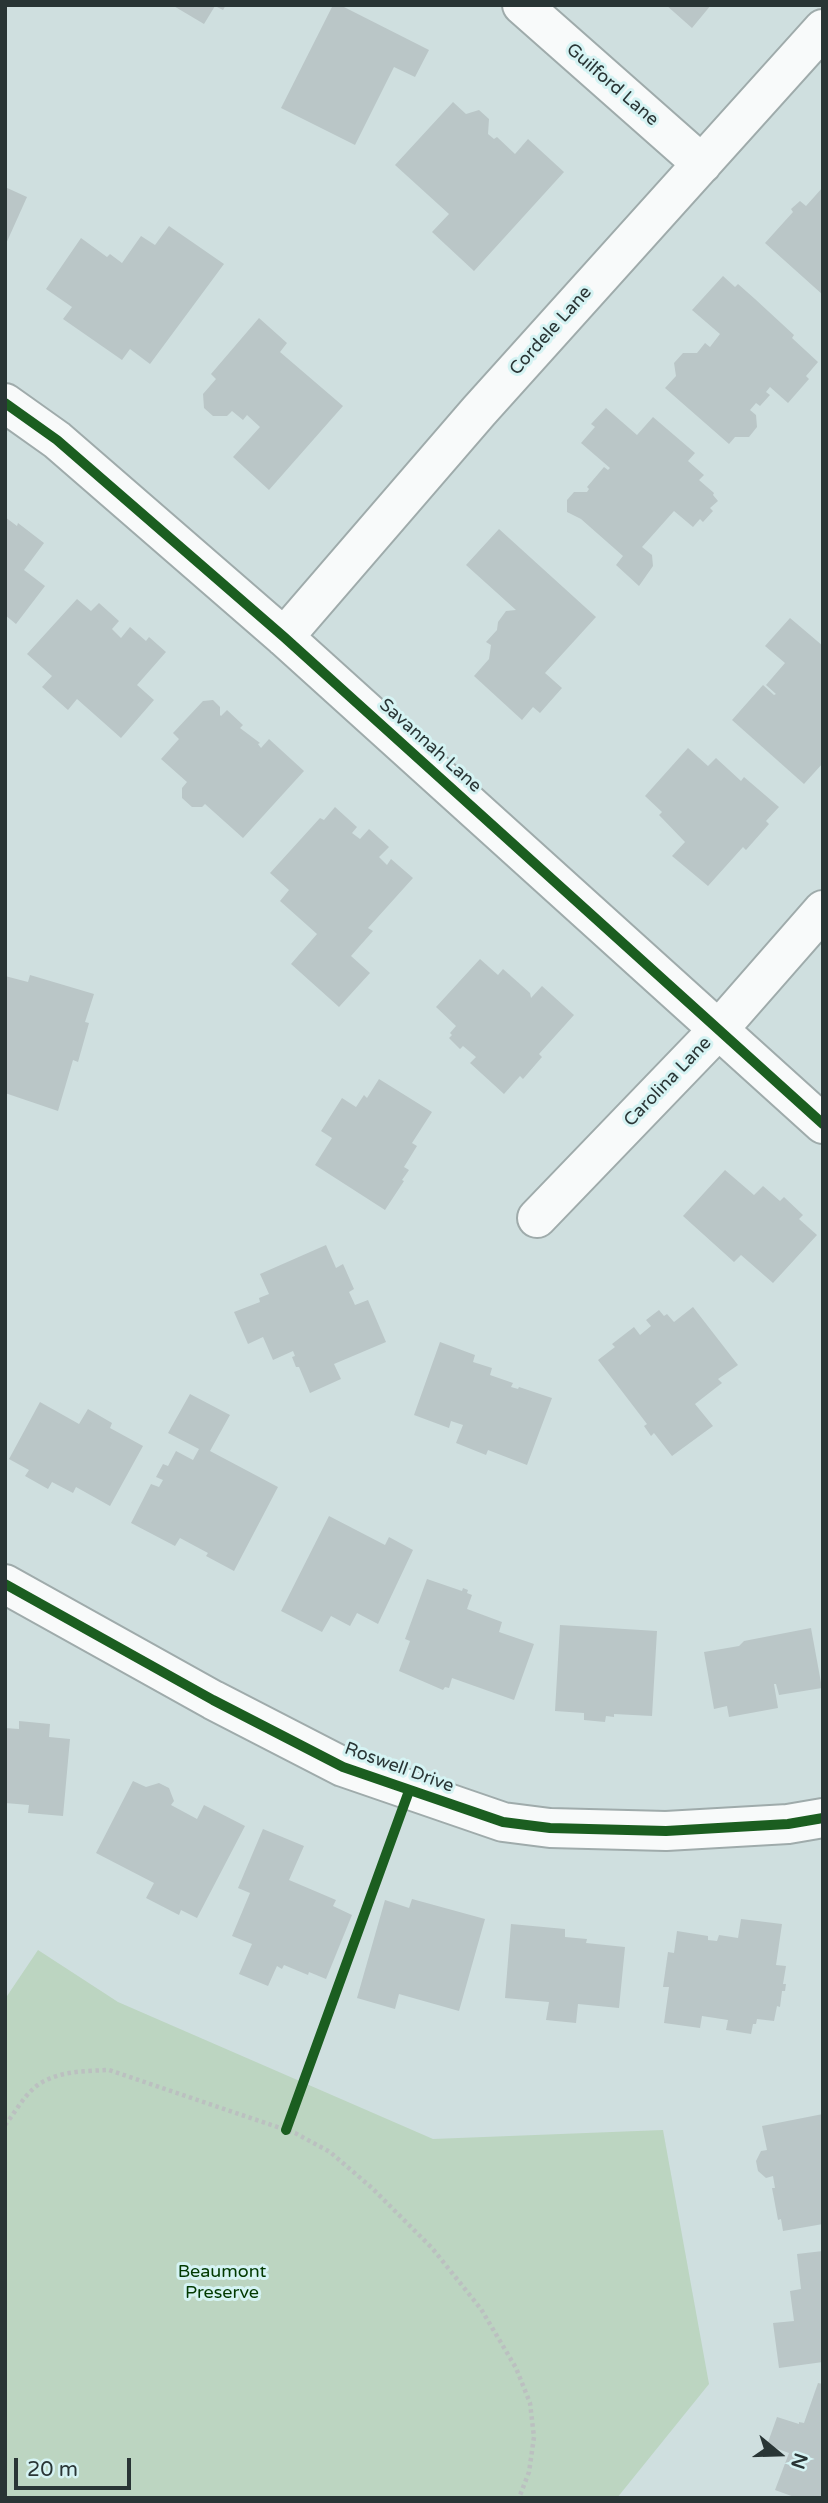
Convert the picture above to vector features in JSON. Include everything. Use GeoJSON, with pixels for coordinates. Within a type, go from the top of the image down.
{"type":"FeatureCollection","features":[{"type":"Feature","properties":{"kind":"street","name":"Guilford Lane"},"geometry":{"type":"LineString","coordinates":[[522,5],[702,164]]}},
{"type":"Feature","properties":{"kind":"street","name":"Cordele Lane"},"geometry":{"type":"LineString","coordinates":[[284,637],[479,411],[823,29]]}},
{"type":"Feature","properties":{"kind":"street","name":"Savannah Lane"},"geometry":{"type":"LineString","coordinates":[[5,403],[57,440],[284,637],[823,1124]]}},
{"type":"Feature","properties":{"kind":"street","name":"Carolina Lane"},"geometry":{"type":"LineString","coordinates":[[537,1218],[718,1030],[823,910]]}},
{"type":"Feature","properties":{"kind":"street","name":"Roswell Drive"},"geometry":{"type":"LineString","coordinates":[[5,1584],[213,1700],[343,1767],[503,1822],[550,1828],[666,1831],[788,1824],[823,1818]]}},
{"type":"Feature","properties":{"kind":"path"},"geometry":{"type":"LineString","coordinates":[[286,2130],[409,1791]]}},
{"type":"Feature","properties":{"kind":"path"},"geometry":{"type":"LineString","coordinates":[[5,2125],[34,2088],[52,2077],[79,2071],[108,2070],[286,2130],[330,2152],[372,2188],[432,2248],[481,2309],[516,2368],[530,2403],[534,2437],[529,2472],[519,2498]]}},
{"type":"Feature","properties":{"kind":"green space","name":"Beaumont Preserve"},"geometry":{"type":"Polygon","coordinates":[[[38,1950],[118,2002],[433,2139],[663,2130],[709,2384],[617,2498],[5,2498],[5,1999],[38,1950]]]}},
{"type":"Feature","properties":{"kind":"building"},"geometry":{"type":"Polygon","coordinates":[[[172,5],[226,5],[223,10],[215,6],[204,24],[172,5]]]}},
{"type":"Feature","properties":{"kind":"building"},"geometry":{"type":"Polygon","coordinates":[[[333,5],[340,5],[429,50],[415,77],[394,67],[355,145],[281,108],[333,5]]]}},
{"type":"Feature","properties":{"kind":"building"},"geometry":{"type":"Polygon","coordinates":[[[666,5],[711,5],[692,28],[666,5]]]}},
{"type":"Feature","properties":{"kind":"building"},"geometry":{"type":"Polygon","coordinates":[[[453,102],[466,114],[479,110],[489,119],[488,134],[494,139],[497,137],[515,154],[528,139],[564,172],[474,271],[432,232],[449,214],[395,165],[453,102]]]}},
{"type":"Feature","properties":{"kind":"building"},"geometry":{"type":"Polygon","coordinates":[[[5,187],[27,197],[5,246],[5,187]]]}},
{"type":"Feature","properties":{"kind":"building"},"geometry":{"type":"Polygon","coordinates":[[[823,187],[823,295],[765,243],[793,212],[791,209],[800,201],[806,206],[823,187]]]}},
{"type":"Feature","properties":{"kind":"building"},"geometry":{"type":"Polygon","coordinates":[[[169,226],[224,264],[150,364],[130,349],[122,360],[63,319],[72,307],[46,289],[81,238],[107,257],[110,254],[122,263],[141,236],[155,245],[169,226]]]}},
{"type":"Feature","properties":{"kind":"building"},"geometry":{"type":"Polygon","coordinates":[[[723,276],[735,287],[738,284],[755,299],[794,335],[792,338],[818,362],[806,376],[809,379],[788,403],[770,387],[766,392],[770,395],[760,406],[756,403],[750,410],[756,415],[757,427],[749,437],[735,437],[729,444],[665,388],[676,376],[674,363],[683,353],[697,353],[705,343],[710,347],[720,334],[692,310],[723,276]]]}},
{"type":"Feature","properties":{"kind":"building"},"geometry":{"type":"Polygon","coordinates":[[[259,318],[287,343],[280,352],[343,406],[269,490],[233,457],[260,427],[247,415],[243,420],[232,411],[227,416],[213,416],[204,408],[203,394],[216,379],[211,374],[259,318]]]}},
{"type":"Feature","properties":{"kind":"building"},"geometry":{"type":"Polygon","coordinates":[[[606,408],[637,435],[653,417],[695,453],[688,461],[704,475],[699,480],[714,493],[718,501],[710,508],[713,511],[703,522],[700,519],[693,527],[674,511],[642,547],[652,555],[653,566],[639,586],[616,565],[623,556],[581,519],[567,512],[567,500],[574,492],[587,492],[587,487],[604,467],[608,470],[610,468],[581,443],[595,427],[591,424],[606,408]]]}},
{"type":"Feature","properties":{"kind":"building"},"geometry":{"type":"Polygon","coordinates":[[[5,517],[17,526],[18,523],[44,543],[24,570],[45,586],[16,624],[5,615],[5,517]]]}},
{"type":"Feature","properties":{"kind":"building"},"geometry":{"type":"Polygon","coordinates":[[[499,529],[596,617],[545,673],[562,688],[540,713],[533,707],[522,720],[474,676],[489,659],[491,645],[486,642],[497,630],[498,622],[506,611],[516,610],[466,565],[499,529]]]}},
{"type":"Feature","properties":{"kind":"building"},"geometry":{"type":"Polygon","coordinates":[[[77,599],[91,611],[99,603],[119,621],[112,629],[121,638],[130,627],[146,641],[149,637],[166,652],[137,685],[154,700],[121,738],[77,699],[68,710],[42,687],[52,676],[27,654],[77,599]]]}},
{"type":"Feature","properties":{"kind":"building"},"geometry":{"type":"Polygon","coordinates":[[[790,618],[823,646],[823,763],[804,784],[732,720],[763,685],[776,694],[766,685],[785,663],[765,646],[790,618]]]}},
{"type":"Feature","properties":{"kind":"building"},"geometry":{"type":"Polygon","coordinates":[[[213,700],[220,707],[221,716],[227,710],[243,725],[240,728],[260,743],[258,744],[261,748],[269,739],[304,771],[243,838],[205,804],[202,807],[192,807],[182,798],[182,788],[187,782],[161,759],[179,739],[173,733],[203,701],[213,700]]]}},
{"type":"Feature","properties":{"kind":"building"},"geometry":{"type":"Polygon","coordinates":[[[688,748],[708,766],[716,758],[741,781],[744,777],[779,807],[766,821],[769,824],[746,850],[743,847],[708,886],[672,856],[685,842],[659,815],[662,812],[645,796],[688,748]]]}},
{"type":"Feature","properties":{"kind":"building"},"geometry":{"type":"Polygon","coordinates":[[[335,807],[357,827],[352,833],[360,839],[369,829],[389,847],[379,857],[387,865],[391,859],[413,878],[368,928],[373,931],[351,956],[370,973],[339,1007],[291,964],[317,934],[280,901],[289,890],[270,873],[320,818],[324,820],[335,807]]]}},
{"type":"Feature","properties":{"kind":"building"},"geometry":{"type":"Polygon","coordinates":[[[480,959],[498,975],[503,969],[530,993],[531,998],[542,986],[574,1015],[539,1054],[542,1057],[523,1079],[520,1076],[504,1094],[470,1063],[476,1057],[463,1046],[460,1049],[449,1038],[456,1026],[436,1007],[480,959]]]}},
{"type":"Feature","properties":{"kind":"building"},"geometry":{"type":"Polygon","coordinates":[[[30,975],[94,994],[85,1022],[89,1023],[78,1062],[73,1060],[58,1111],[5,1093],[5,976],[28,982],[30,975]]]}},
{"type":"Feature","properties":{"kind":"building"},"geometry":{"type":"Polygon","coordinates":[[[379,1079],[432,1112],[412,1143],[417,1146],[404,1167],[409,1170],[385,1210],[315,1165],[332,1138],[321,1131],[342,1098],[356,1107],[364,1095],[367,1098],[379,1079]]]}},
{"type":"Feature","properties":{"kind":"building"},"geometry":{"type":"Polygon","coordinates":[[[725,1170],[754,1195],[763,1186],[780,1201],[784,1197],[803,1215],[799,1219],[817,1235],[773,1283],[741,1255],[734,1262],[683,1216],[725,1170]]]}},
{"type":"Feature","properties":{"kind":"building"},"geometry":{"type":"Polygon","coordinates":[[[326,1245],[336,1268],[343,1264],[354,1289],[349,1292],[355,1305],[368,1300],[386,1342],[334,1364],[341,1379],[310,1393],[299,1367],[296,1367],[293,1351],[273,1360],[263,1337],[248,1344],[234,1312],[260,1302],[259,1298],[269,1294],[260,1274],[326,1245]]]}},
{"type":"Feature","properties":{"kind":"building"},"geometry":{"type":"Polygon","coordinates":[[[693,1307],[738,1365],[718,1379],[722,1383],[695,1404],[713,1426],[672,1456],[654,1433],[651,1436],[644,1426],[647,1424],[598,1360],[615,1347],[612,1344],[634,1327],[640,1335],[651,1326],[646,1320],[659,1310],[674,1322],[693,1307]]]}},
{"type":"Feature","properties":{"kind":"building"},"geometry":{"type":"Polygon","coordinates":[[[440,1342],[475,1355],[473,1362],[492,1368],[490,1375],[513,1383],[511,1387],[552,1398],[527,1465],[488,1450],[486,1455],[456,1443],[463,1425],[451,1421],[449,1428],[414,1415],[440,1342]]]}},
{"type":"Feature","properties":{"kind":"building"},"geometry":{"type":"Polygon","coordinates":[[[190,1394],[230,1415],[210,1451],[278,1487],[234,1571],[180,1538],[175,1546],[131,1523],[151,1484],[159,1487],[163,1480],[156,1477],[163,1464],[168,1466],[176,1451],[193,1460],[199,1449],[168,1433],[190,1394]]]}},
{"type":"Feature","properties":{"kind":"building"},"geometry":{"type":"Polygon","coordinates":[[[40,1402],[79,1424],[88,1409],[112,1423],[110,1428],[143,1446],[110,1506],[76,1487],[73,1493],[52,1482],[48,1489],[25,1476],[29,1470],[9,1459],[40,1402]]]}},
{"type":"Feature","properties":{"kind":"building"},"geometry":{"type":"Polygon","coordinates":[[[329,1516],[385,1545],[389,1537],[413,1550],[378,1624],[357,1613],[350,1626],[331,1616],[322,1632],[281,1611],[329,1516]]]}},
{"type":"Feature","properties":{"kind":"building"},"geometry":{"type":"Polygon","coordinates":[[[427,1579],[462,1591],[463,1588],[468,1590],[467,1593],[472,1595],[467,1609],[502,1622],[499,1632],[534,1644],[514,1700],[452,1678],[449,1688],[445,1687],[443,1690],[399,1671],[410,1641],[405,1639],[427,1579]]]}},
{"type":"Feature","properties":{"kind":"building"},"geometry":{"type":"Polygon","coordinates":[[[560,1625],[657,1631],[652,1716],[614,1714],[614,1717],[606,1716],[605,1722],[584,1720],[584,1713],[555,1711],[560,1625]]]}},
{"type":"Feature","properties":{"kind":"building"},"geometry":{"type":"Polygon","coordinates":[[[811,1628],[822,1688],[779,1695],[774,1684],[778,1708],[729,1717],[727,1706],[714,1709],[704,1652],[811,1628]]]}},
{"type":"Feature","properties":{"kind":"building"},"geometry":{"type":"Polygon","coordinates":[[[19,1721],[50,1724],[49,1737],[70,1739],[63,1816],[28,1813],[29,1805],[5,1803],[5,1728],[19,1729],[19,1721]]]}},
{"type":"Feature","properties":{"kind":"building"},"geometry":{"type":"Polygon","coordinates":[[[133,1781],[146,1787],[159,1783],[169,1788],[174,1801],[171,1805],[197,1819],[204,1805],[245,1826],[197,1918],[181,1910],[179,1915],[146,1898],[154,1883],[96,1853],[133,1781]]]}},
{"type":"Feature","properties":{"kind":"building"},"geometry":{"type":"Polygon","coordinates":[[[263,1829],[304,1846],[289,1880],[336,1900],[333,1906],[352,1915],[326,1979],[284,1965],[282,1969],[277,1966],[268,1986],[239,1974],[252,1944],[232,1936],[250,1893],[238,1888],[263,1829]]]}},
{"type":"Feature","properties":{"kind":"building"},"geometry":{"type":"Polygon","coordinates":[[[412,1899],[485,1919],[459,2011],[399,1994],[395,2009],[357,1998],[385,1900],[409,1908],[412,1899]]]}},
{"type":"Feature","properties":{"kind":"building"},"geometry":{"type":"Polygon","coordinates":[[[741,1919],[782,1924],[776,1965],[786,1966],[783,1984],[786,1984],[774,2021],[757,2019],[751,2034],[726,2030],[728,2020],[702,2016],[700,2028],[664,2023],[669,1987],[663,1987],[668,1952],[674,1953],[677,1931],[708,1936],[708,1940],[717,1941],[719,1935],[738,1938],[741,1919]]]}},
{"type":"Feature","properties":{"kind":"building"},"geometry":{"type":"Polygon","coordinates":[[[511,1924],[565,1929],[565,1937],[587,1939],[586,1943],[625,1947],[619,2008],[578,2004],[576,2023],[546,2020],[549,2002],[505,1998],[511,1924]]]}},
{"type":"Feature","properties":{"kind":"building"},"geometry":{"type":"Polygon","coordinates":[[[823,2114],[823,2224],[783,2231],[781,2219],[778,2220],[772,2188],[775,2188],[773,2176],[766,2178],[758,2171],[756,2161],[761,2151],[767,2150],[762,2126],[823,2114]]]}},
{"type":"Feature","properties":{"kind":"building"},"geometry":{"type":"Polygon","coordinates":[[[823,2251],[823,2362],[779,2368],[773,2323],[794,2321],[790,2291],[801,2289],[797,2254],[823,2251]]]}},
{"type":"Feature","properties":{"kind":"building"},"geometry":{"type":"Polygon","coordinates":[[[818,2383],[823,2384],[823,2498],[797,2498],[775,2490],[789,2453],[767,2445],[777,2417],[804,2423],[818,2383]]]}},
{"type":"Feature","properties":{"kind":"cycle path"},"geometry":{"type":"LineString","coordinates":[[5,403],[57,440],[284,637],[823,1124]]}},
{"type":"Feature","properties":{"kind":"cycle path"},"geometry":{"type":"LineString","coordinates":[[5,1584],[213,1700],[343,1767],[503,1822],[550,1828],[666,1831],[788,1824],[823,1818]]}},
{"type":"Feature","properties":{"kind":"cycle path"},"geometry":{"type":"LineString","coordinates":[[286,2130],[409,1791]]}}]}
